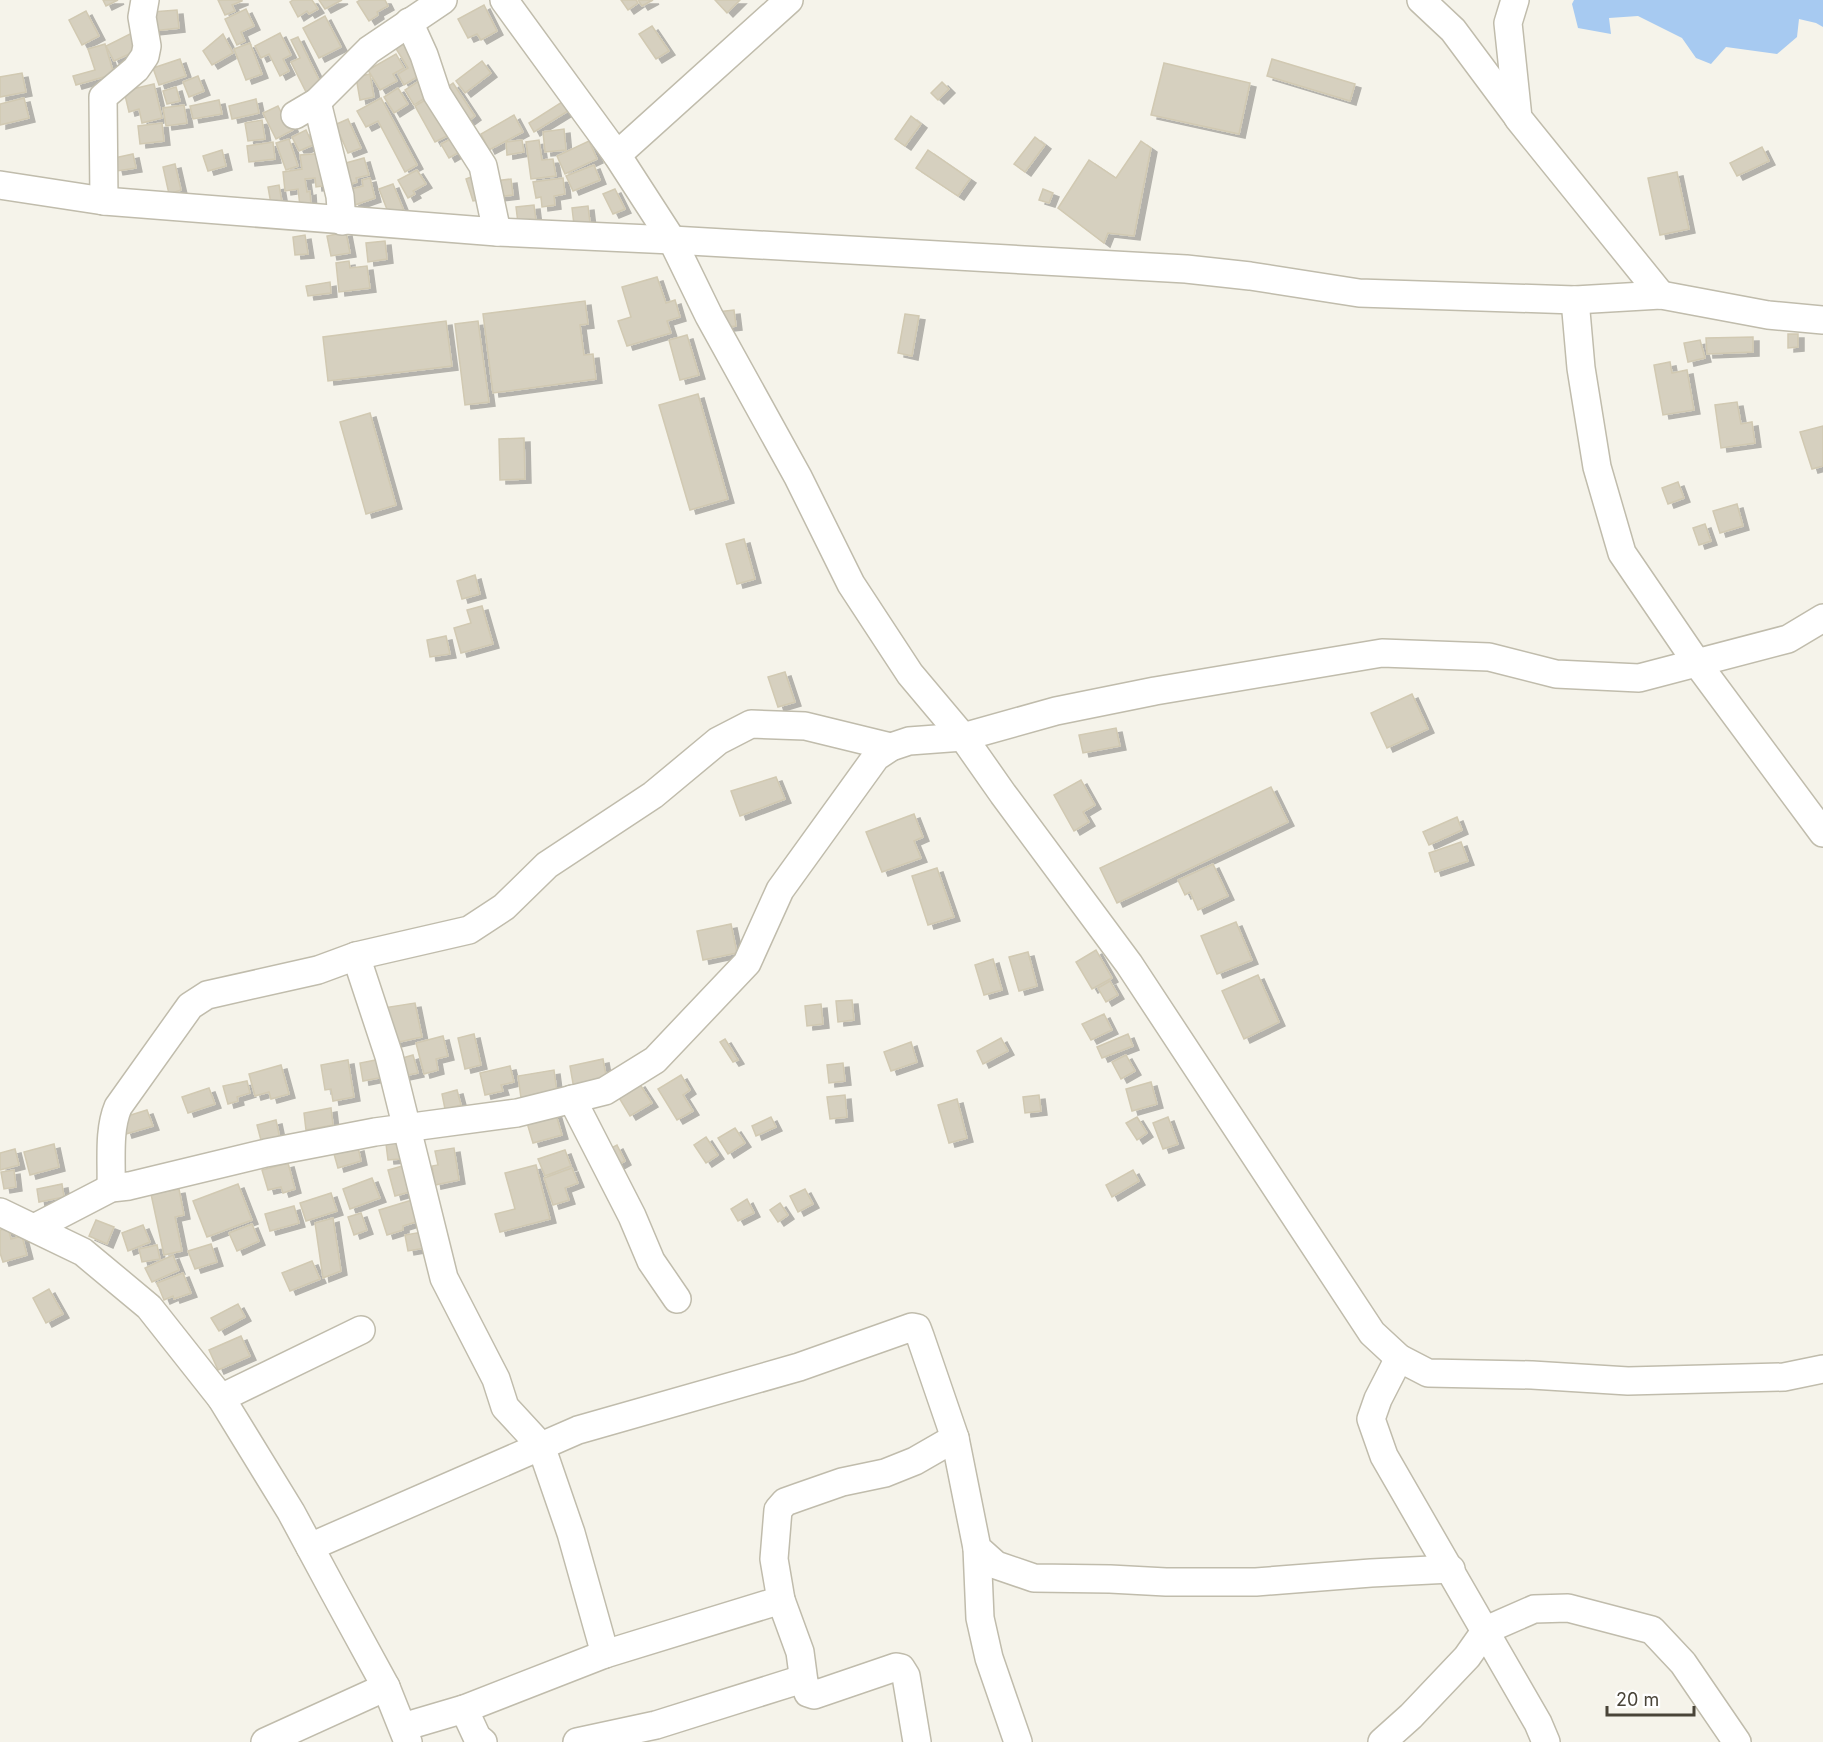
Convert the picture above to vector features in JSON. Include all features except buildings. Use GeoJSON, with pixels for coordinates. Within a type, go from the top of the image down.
{"type":"FeatureCollection","features":[{"type":"Feature","properties":{"kind":"street"},"geometry":{"type":"LineString","coordinates":[[104,201],[103,97],[136,69],[145,56],[147,46],[142,16],[145,0]]}},
{"type":"Feature","properties":{"kind":"street"},"geometry":{"type":"LineString","coordinates":[[342,221],[340,196],[306,108],[369,50],[443,0]]}},
{"type":"Feature","properties":{"kind":"street"},"geometry":{"type":"LineString","coordinates":[[504,0],[617,155],[672,240],[709,316],[798,477],[851,584],[910,674],[963,737],[1129,964],[1372,1333],[1399,1358],[1428,1373],[1532,1375],[1628,1381],[1784,1377],[1823,1369]]}},
{"type":"Feature","properties":{"kind":"street"},"geometry":{"type":"LineString","coordinates":[[617,155],[789,0]]}},
{"type":"Feature","properties":{"kind":"street"},"geometry":{"type":"LineString","coordinates":[[1420,0],[1453,30],[1555,166],[1661,295]]}},
{"type":"Feature","properties":{"kind":"street"},"geometry":{"type":"LineString","coordinates":[[1515,0],[1508,23],[1518,118]]}},
{"type":"Feature","properties":{"kind":"street"},"geometry":{"type":"LineString","coordinates":[[409,22],[424,55],[437,94],[483,165],[497,232]]}},
{"type":"Feature","properties":{"kind":"street"},"geometry":{"type":"LineString","coordinates":[[0,185],[104,201],[497,232],[1186,269],[1250,276],[1359,293],[1575,300],[1661,295],[1768,315],[1823,320]]}},
{"type":"Feature","properties":{"kind":"street"},"geometry":{"type":"LineString","coordinates":[[1575,300],[1581,368],[1597,467],[1622,553],[1697,663],[1823,833]]}},
{"type":"Feature","properties":{"kind":"street"},"geometry":{"type":"LineString","coordinates":[[34,1228],[111,1188],[129,1186],[266,1153],[407,1127],[517,1113],[605,1091],[655,1060],[747,963],[780,890],[876,757],[891,747],[909,741],[963,737],[1056,711],[1155,691],[1382,653],[1489,657],[1556,674],[1639,678],[1788,639],[1823,618]]}},
{"type":"Feature","properties":{"kind":"street"},"geometry":{"type":"LineString","coordinates":[[111,1188],[114,1117],[118,1107],[190,1006],[207,995],[318,970],[356,956],[469,930],[504,907],[547,865],[653,795],[718,741],[751,724],[805,726],[891,747]]}},
{"type":"Feature","properties":{"kind":"street"},"geometry":{"type":"LineString","coordinates":[[356,956],[389,1056],[444,1278],[496,1379],[505,1407],[541,1446],[571,1533],[605,1654]]}},
{"type":"Feature","properties":{"kind":"street"},"geometry":{"type":"LineString","coordinates":[[572,1099],[632,1216],[651,1261],[677,1299]]}},
{"type":"Feature","properties":{"kind":"street"},"geometry":{"type":"LineString","coordinates":[[0,1212],[83,1252],[149,1307],[221,1398],[291,1512],[386,1687],[406,1735],[464,1708],[605,1654],[781,1600]]}},
{"type":"Feature","properties":{"kind":"street"},"geometry":{"type":"LineString","coordinates":[[310,1547],[578,1430],[799,1366],[912,1327],[917,1329],[920,1336],[955,1438],[977,1548],[982,1628],[989,1658],[1018,1742]]}},
{"type":"Feature","properties":{"kind":"street"},"geometry":{"type":"LineString","coordinates":[[221,1398],[361,1330]]}},
{"type":"Feature","properties":{"kind":"street"},"geometry":{"type":"LineString","coordinates":[[1399,1358],[1378,1399],[1371,1419],[1384,1456],[1486,1630],[1538,1723],[1546,1742]]}},
{"type":"Feature","properties":{"kind":"street"},"geometry":{"type":"LineString","coordinates":[[917,1742],[906,1676],[901,1668],[896,1667],[814,1695],[808,1693],[804,1682],[800,1652],[781,1600],[774,1559],[778,1510],[785,1502],[842,1482],[885,1473],[915,1461],[955,1438]]}},
{"type":"Feature","properties":{"kind":"street"},"geometry":{"type":"LineString","coordinates":[[977,1548],[996,1565],[1034,1578],[1256,1582],[1451,1569]]}},
{"type":"Feature","properties":{"kind":"street"},"geometry":{"type":"LineString","coordinates":[[1382,1742],[1412,1716],[1467,1657],[1486,1630],[1534,1609],[1568,1608],[1652,1630],[1683,1663],[1737,1742]]}},
{"type":"Feature","properties":{"kind":"street"},"geometry":{"type":"LineString","coordinates":[[577,1742],[656,1725],[796,1681],[804,1682]]}},
{"type":"Feature","properties":{"kind":"street"},"geometry":{"type":"LineString","coordinates":[[265,1742],[386,1687]]}},
{"type":"Feature","properties":{"kind":"street"},"geometry":{"type":"LineString","coordinates":[[464,1708],[477,1737],[483,1742]]}},
{"type":"Feature","properties":{"kind":"water"},"geometry":{"type":"Polygon","coordinates":[[[1574,0],[1823,0],[1823,27],[1799,19],[1797,37],[1777,54],[1726,47],[1711,64],[1696,58],[1682,38],[1638,16],[1609,18],[1611,34],[1578,28],[1572,4],[1574,0]]]}}]}
